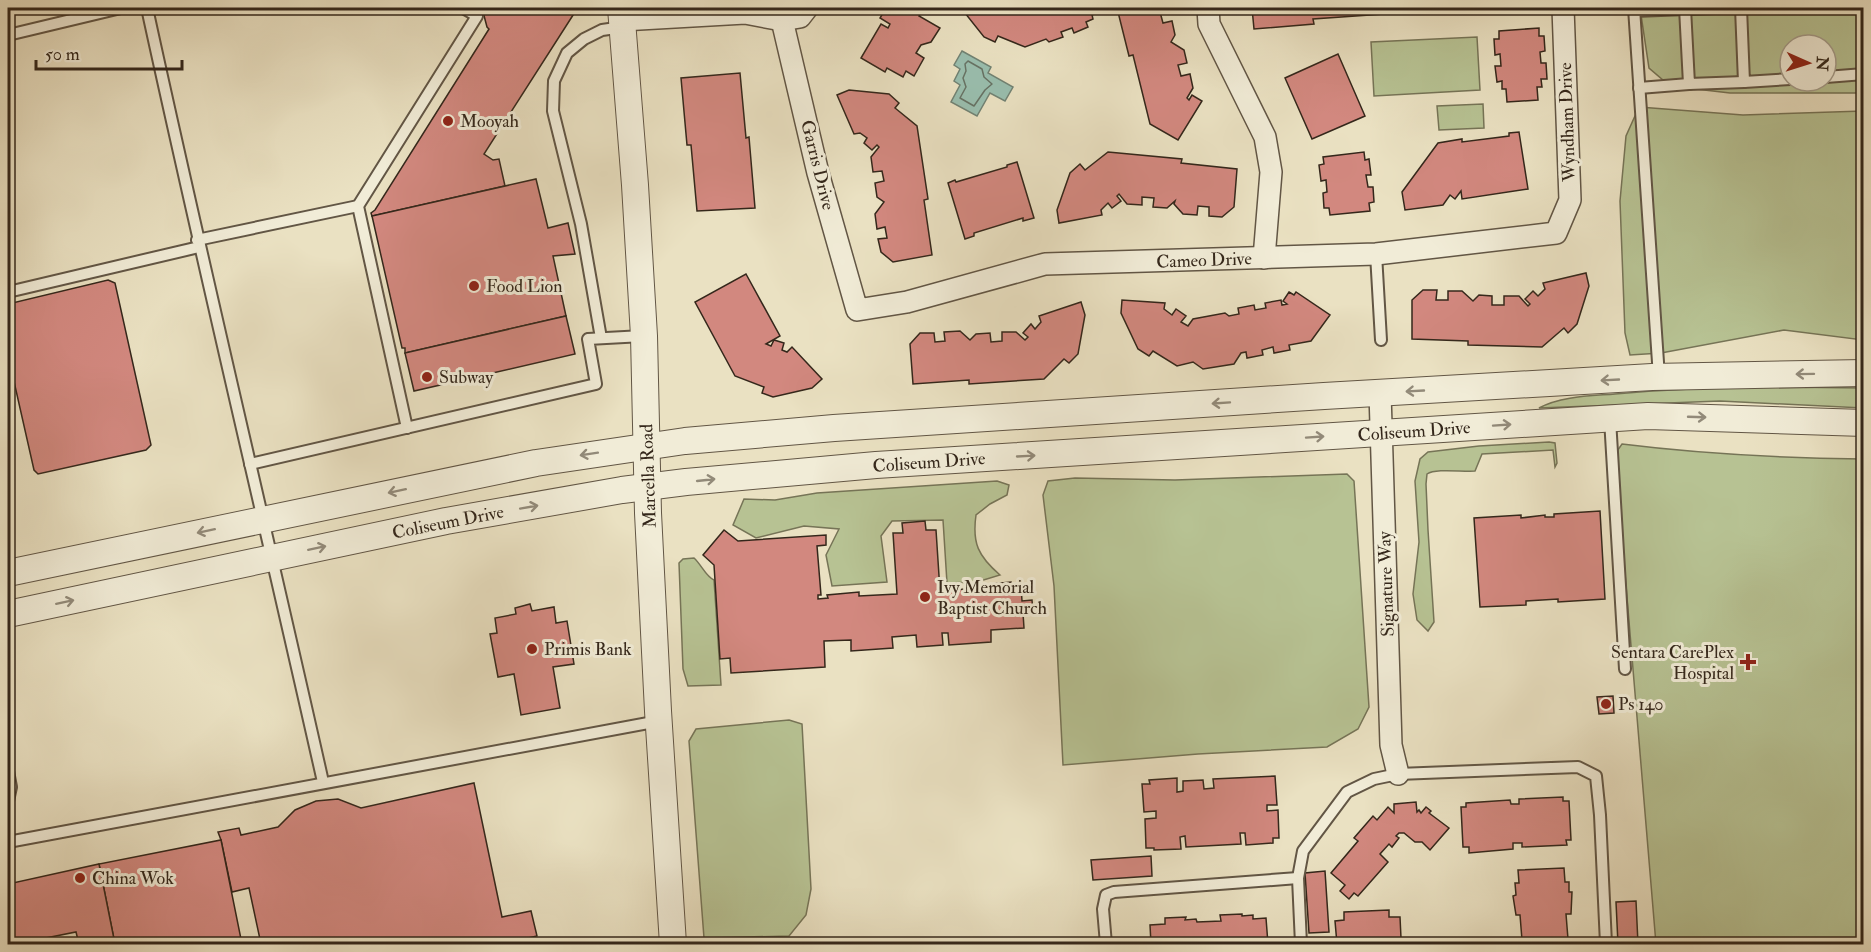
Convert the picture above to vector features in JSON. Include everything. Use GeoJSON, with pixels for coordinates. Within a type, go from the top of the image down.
{"type":"FeatureCollection","features":[{"type":"Feature","properties":{"kind":"street"},"geometry":{"type":"LineString","coordinates":[[622,18],[745,13],[782,20],[800,17],[807,8]]}},
{"type":"Feature","properties":{"kind":"street"},"geometry":{"type":"LineString","coordinates":[[1208,8],[1209,24],[1265,137],[1271,172],[1264,258]]}},
{"type":"Feature","properties":{"kind":"street","name":"Wyndham Drive"},"geometry":{"type":"LineString","coordinates":[[1556,233],[1570,200],[1563,8]]}},
{"type":"Feature","properties":{"kind":"street","name":"Marcella Road"},"geometry":{"type":"LineString","coordinates":[[622,18],[644,336],[646,446],[659,721],[673,945]]}},
{"type":"Feature","properties":{"kind":"street","name":"Garris Drive"},"geometry":{"type":"LineString","coordinates":[[782,20],[818,173],[856,310]]}},
{"type":"Feature","properties":{"kind":"street","name":"Cameo Drive"},"geometry":{"type":"LineString","coordinates":[[856,310],[907,302],[1045,264],[1376,254],[1556,233]]}},
{"type":"Feature","properties":{"kind":"street"},"geometry":{"type":"LineString","coordinates":[[8,573],[536,463],[736,435],[1659,377],[1863,373]]}},
{"type":"Feature","properties":{"kind":"street","name":"Signature Way"},"geometry":{"type":"LineString","coordinates":[[1380,393],[1391,745],[1398,774]]}},
{"type":"Feature","properties":{"kind":"street","name":"Coliseum Drive"},"geometry":{"type":"LineString","coordinates":[[8,614],[446,521],[648,487],[775,473],[1648,416],[1863,423]]}},
{"type":"Feature","properties":{"kind":"lane"},"geometry":{"type":"LineString","coordinates":[[8,34],[121,8]]}},
{"type":"Feature","properties":{"kind":"lane"},"geometry":{"type":"LineString","coordinates":[[147,8],[198,244],[273,558],[323,782]]}},
{"type":"Feature","properties":{"kind":"lane"},"geometry":{"type":"LineString","coordinates":[[8,292],[357,206],[477,16],[463,8]]}},
{"type":"Feature","properties":{"kind":"lane"},"geometry":{"type":"LineString","coordinates":[[1685,8],[1689,84]]}},
{"type":"Feature","properties":{"kind":"lane"},"geometry":{"type":"LineString","coordinates":[[1659,377],[1634,9],[1714,8]]}},
{"type":"Feature","properties":{"kind":"lane"},"geometry":{"type":"LineString","coordinates":[[1741,8],[1744,82]]}},
{"type":"Feature","properties":{"kind":"lane"},"geometry":{"type":"LineString","coordinates":[[601,338],[581,224],[553,111],[554,81],[567,53],[584,39],[622,18]]}},
{"type":"Feature","properties":{"kind":"lane"},"geometry":{"type":"LineString","coordinates":[[1838,76],[1863,74]]}},
{"type":"Feature","properties":{"kind":"lane"},"geometry":{"type":"LineString","coordinates":[[1639,88],[1778,80]]}},
{"type":"Feature","properties":{"kind":"lane"},"geometry":{"type":"LineString","coordinates":[[357,206],[407,428]]}},
{"type":"Feature","properties":{"kind":"lane"},"geometry":{"type":"LineString","coordinates":[[1376,254],[1381,340]]}},
{"type":"Feature","properties":{"kind":"lane"},"geometry":{"type":"LineString","coordinates":[[250,464],[596,384],[588,339],[644,336]]}},
{"type":"Feature","properties":{"kind":"lane"},"geometry":{"type":"LineString","coordinates":[[1610,418],[1625,669]]}},
{"type":"Feature","properties":{"kind":"lane"},"geometry":{"type":"LineString","coordinates":[[8,842],[659,721]]}},
{"type":"Feature","properties":{"kind":"lane"},"geometry":{"type":"LineString","coordinates":[[1301,945],[1298,878],[1303,851],[1347,792],[1374,779],[1398,774],[1578,766],[1596,776],[1606,945]]}},
{"type":"Feature","properties":{"kind":"lane"},"geometry":{"type":"LineString","coordinates":[[8,771],[10,787],[8,801]]}},
{"type":"Feature","properties":{"kind":"lane"},"geometry":{"type":"LineString","coordinates":[[1106,945],[1103,909],[1106,895],[1114,892],[1298,878]]}},
{"type":"Feature","properties":{"kind":"shaded area"},"geometry":{"type":"Polygon","coordinates":[[[1640,8],[1863,8],[1863,93],[1838,93],[1838,33],[1778,33],[1778,93],[1730,93],[1670,86],[1649,68],[1640,8]]]}},
{"type":"Feature","properties":{"kind":"shaded area"},"geometry":{"type":"Polygon","coordinates":[[[1477,37],[1480,90],[1374,96],[1371,42],[1477,37]]]}},
{"type":"Feature","properties":{"kind":"shaded area"},"geometry":{"type":"Polygon","coordinates":[[[1483,104],[1484,128],[1439,130],[1437,106],[1483,104]]]}},
{"type":"Feature","properties":{"kind":"shaded area"},"geometry":{"type":"Polygon","coordinates":[[[1639,107],[1743,115],[1863,111],[1863,340],[1784,330],[1661,353],[1630,355],[1625,333],[1620,201],[1626,136],[1639,107]]]}},
{"type":"Feature","properties":{"kind":"shaded area"},"geometry":{"type":"Polygon","coordinates":[[[1719,388],[1863,388],[1863,408],[1720,401],[1539,408],[1557,401],[1586,396],[1719,388]]]}},
{"type":"Feature","properties":{"kind":"shaded area"},"geometry":{"type":"Polygon","coordinates":[[[1555,443],[1557,463],[1555,467],[1553,450],[1482,454],[1475,471],[1443,471],[1427,474],[1434,622],[1428,631],[1417,620],[1413,594],[1419,542],[1415,481],[1420,459],[1428,452],[1555,443]]]}},
{"type":"Feature","properties":{"kind":"shaded area","name":"Sentara CarePlex Hospital"},"geometry":{"type":"Polygon","coordinates":[[[1622,444],[1742,455],[1863,459],[1863,944],[1656,944],[1615,454],[1622,444]]]}},
{"type":"Feature","properties":{"kind":"shaded area"},"geometry":{"type":"Polygon","coordinates":[[[1347,474],[1354,481],[1369,707],[1358,729],[1327,747],[1063,765],[1054,586],[1043,495],[1048,481],[1075,478],[1175,480],[1347,474]]]}},
{"type":"Feature","properties":{"kind":"shaded area"},"geometry":{"type":"Polygon","coordinates":[[[997,481],[1009,485],[1007,495],[976,515],[975,534],[978,548],[986,562],[1000,575],[977,582],[947,583],[943,520],[892,521],[881,536],[887,582],[832,586],[826,555],[839,529],[804,526],[756,538],[733,525],[744,499],[775,500],[817,493],[997,481]]]}},
{"type":"Feature","properties":{"kind":"shaded area"},"geometry":{"type":"Polygon","coordinates":[[[694,558],[714,580],[721,685],[688,686],[683,669],[679,563],[683,559],[694,558]]]}},
{"type":"Feature","properties":{"kind":"shaded area"},"geometry":{"type":"Polygon","coordinates":[[[789,720],[802,724],[811,889],[806,915],[789,936],[704,938],[689,741],[696,729],[789,720]]]}},
{"type":"Feature","properties":{"kind":"water"},"geometry":{"type":"Polygon","coordinates":[[[962,51],[991,67],[988,73],[1013,87],[1005,101],[990,93],[977,116],[951,102],[960,85],[954,81],[960,69],[954,65],[962,51]]]}},
{"type":"Feature","properties":{"kind":"building"},"geometry":{"type":"Polygon","coordinates":[[[8,8],[37,8],[8,14],[8,8]]]}},
{"type":"Feature","properties":{"kind":"building"},"geometry":{"type":"Polygon","coordinates":[[[482,8],[574,8],[575,12],[484,154],[493,160],[499,159],[505,186],[372,216],[371,213],[489,29],[482,8]]]}},
{"type":"Feature","properties":{"kind":"building"},"geometry":{"type":"Polygon","coordinates":[[[886,8],[924,8],[919,16],[940,28],[931,42],[921,45],[916,53],[924,58],[914,76],[906,71],[903,77],[887,68],[885,72],[861,58],[881,24],[888,28],[890,24],[880,18],[886,8]]]}},
{"type":"Feature","properties":{"kind":"building"},"geometry":{"type":"Polygon","coordinates":[[[961,8],[1103,8],[1104,10],[1092,15],[1093,19],[1086,22],[1088,27],[1074,33],[1072,28],[1061,32],[1063,37],[1049,42],[1046,39],[1025,47],[998,36],[995,42],[984,37],[961,8]]]}},
{"type":"Feature","properties":{"kind":"building"},"geometry":{"type":"Polygon","coordinates":[[[1117,8],[1168,8],[1169,10],[1160,12],[1163,23],[1172,21],[1175,35],[1171,42],[1184,50],[1187,63],[1178,65],[1181,76],[1190,74],[1193,88],[1187,98],[1189,100],[1192,95],[1202,101],[1178,140],[1150,124],[1133,55],[1129,56],[1117,8]]]}},
{"type":"Feature","properties":{"kind":"building"},"geometry":{"type":"Polygon","coordinates":[[[1252,8],[1389,8],[1384,14],[1313,19],[1314,24],[1254,29],[1252,8]]]}},
{"type":"Feature","properties":{"kind":"building"},"geometry":{"type":"Polygon","coordinates":[[[1539,28],[1539,36],[1544,36],[1545,51],[1540,52],[1541,63],[1546,63],[1547,79],[1541,79],[1542,87],[1537,87],[1538,100],[1507,102],[1506,89],[1502,89],[1502,81],[1497,82],[1495,66],[1501,66],[1500,54],[1495,55],[1494,39],[1499,39],[1499,31],[1539,28]]]}},
{"type":"Feature","properties":{"kind":"building"},"geometry":{"type":"Polygon","coordinates":[[[1338,54],[1365,116],[1312,139],[1285,78],[1338,54]]]}},
{"type":"Feature","properties":{"kind":"building"},"geometry":{"type":"Polygon","coordinates":[[[740,73],[746,138],[749,137],[755,208],[697,211],[691,145],[687,145],[681,78],[740,73]]]}},
{"type":"Feature","properties":{"kind":"building"},"geometry":{"type":"Polygon","coordinates":[[[849,90],[889,94],[899,103],[895,108],[917,126],[928,199],[924,200],[932,255],[893,262],[881,252],[878,239],[887,238],[885,227],[877,229],[875,214],[884,202],[877,197],[875,183],[884,181],[882,171],[873,172],[871,157],[879,147],[877,145],[872,150],[864,143],[867,138],[860,133],[854,134],[837,95],[849,90]]]}},
{"type":"Feature","properties":{"kind":"building"},"geometry":{"type":"Polygon","coordinates":[[[1519,132],[1528,189],[1462,199],[1461,191],[1455,199],[1450,195],[1443,205],[1405,210],[1402,192],[1438,143],[1509,136],[1509,133],[1519,132]]]}},
{"type":"Feature","properties":{"kind":"building"},"geometry":{"type":"Polygon","coordinates":[[[1108,152],[1182,159],[1181,163],[1237,169],[1234,207],[1222,217],[1209,216],[1209,207],[1198,206],[1197,215],[1183,214],[1174,204],[1175,201],[1167,208],[1153,207],[1154,198],[1142,197],[1142,205],[1127,204],[1119,194],[1117,196],[1121,201],[1112,208],[1108,203],[1101,210],[1102,215],[1059,223],[1057,210],[1070,173],[1080,164],[1085,170],[1108,152]]]}},
{"type":"Feature","properties":{"kind":"building"},"geometry":{"type":"Polygon","coordinates":[[[1364,152],[1365,160],[1369,159],[1371,175],[1366,175],[1368,187],[1373,187],[1374,202],[1369,203],[1370,211],[1330,215],[1329,208],[1324,208],[1323,193],[1327,192],[1326,180],[1321,181],[1319,165],[1324,164],[1323,157],[1364,152]]]}},
{"type":"Feature","properties":{"kind":"building"},"geometry":{"type":"Polygon","coordinates":[[[1017,162],[1034,218],[1023,221],[1023,218],[974,233],[974,236],[965,239],[948,183],[1007,167],[1017,162]]]}},
{"type":"Feature","properties":{"kind":"building","name":"Food Lion"},"geometry":{"type":"Polygon","coordinates":[[[536,179],[548,228],[568,223],[575,254],[553,256],[566,316],[405,353],[372,216],[536,179]]]}},
{"type":"Feature","properties":{"kind":"building"},"geometry":{"type":"Polygon","coordinates":[[[1586,273],[1589,286],[1577,324],[1568,333],[1564,328],[1542,347],[1468,345],[1468,341],[1412,339],[1412,300],[1423,290],[1437,290],[1436,300],[1448,300],[1448,291],[1462,291],[1473,301],[1479,295],[1492,296],[1492,305],[1504,305],[1504,296],[1519,296],[1528,306],[1530,304],[1525,299],[1533,291],[1538,296],[1545,289],[1543,283],[1586,273]]]}},
{"type":"Feature","properties":{"kind":"building"},"geometry":{"type":"Polygon","coordinates":[[[746,274],[780,336],[766,344],[771,346],[774,340],[784,343],[782,350],[787,352],[792,347],[822,379],[812,388],[773,397],[762,393],[764,387],[735,376],[695,302],[746,274]]]}},
{"type":"Feature","properties":{"kind":"building"},"geometry":{"type":"Polygon","coordinates":[[[108,280],[115,283],[151,445],[146,450],[38,474],[34,470],[8,355],[8,304],[108,280]]]}},
{"type":"Feature","properties":{"kind":"building"},"geometry":{"type":"Polygon","coordinates":[[[1289,292],[1294,295],[1296,292],[1330,315],[1311,341],[1289,345],[1290,350],[1274,353],[1273,347],[1262,350],[1263,355],[1247,358],[1246,352],[1241,353],[1234,364],[1203,369],[1193,362],[1177,366],[1153,351],[1149,356],[1138,349],[1121,313],[1122,300],[1165,303],[1164,309],[1172,315],[1176,309],[1186,316],[1181,322],[1188,326],[1193,319],[1225,313],[1229,316],[1239,314],[1238,308],[1254,305],[1255,310],[1266,308],[1265,303],[1281,300],[1282,305],[1287,304],[1283,301],[1289,292]]]}},
{"type":"Feature","properties":{"kind":"building"},"geometry":{"type":"Polygon","coordinates":[[[1081,302],[1085,315],[1078,354],[1069,363],[1064,359],[1044,379],[969,384],[969,380],[913,384],[910,344],[920,333],[934,333],[935,342],[945,341],[944,332],[960,331],[970,340],[976,334],[990,333],[991,342],[1002,341],[1002,332],[1016,332],[1025,340],[1028,337],[1023,333],[1031,324],[1035,329],[1041,322],[1039,316],[1081,302]]]}},
{"type":"Feature","properties":{"kind":"building"},"geometry":{"type":"Polygon","coordinates":[[[566,316],[575,354],[414,391],[405,353],[566,316]]]}},
{"type":"Feature","properties":{"kind":"building"},"geometry":{"type":"Polygon","coordinates":[[[1600,511],[1605,599],[1558,602],[1558,599],[1526,601],[1526,605],[1480,607],[1474,518],[1521,515],[1521,518],[1545,515],[1545,517],[1554,517],[1554,514],[1600,511]]]}},
{"type":"Feature","properties":{"kind":"building","name":"Ivy Memorial Baptist Church"},"geometry":{"type":"Polygon","coordinates":[[[925,521],[926,530],[936,530],[940,591],[979,588],[979,585],[1011,582],[1011,586],[1021,586],[1022,601],[1032,600],[1033,612],[1023,613],[1024,628],[991,630],[991,642],[949,645],[948,633],[942,633],[943,645],[917,647],[916,635],[892,637],[893,648],[851,651],[851,640],[824,641],[825,667],[731,673],[730,658],[720,659],[714,565],[703,555],[724,530],[738,541],[826,535],[826,545],[817,546],[821,595],[818,595],[818,599],[828,598],[827,595],[859,592],[859,596],[897,594],[893,533],[903,533],[902,523],[925,521]]]}},
{"type":"Feature","properties":{"kind":"building","name":"Primis Bank"},"geometry":{"type":"Polygon","coordinates":[[[530,604],[532,611],[554,607],[556,623],[567,621],[574,664],[553,667],[560,708],[521,715],[514,674],[498,677],[490,634],[497,633],[495,618],[516,614],[515,608],[530,604]]]}},
{"type":"Feature","properties":{"kind":"building","name":"Ps 140"},"geometry":{"type":"Polygon","coordinates":[[[1613,696],[1614,713],[1599,714],[1597,697],[1613,696]]]}},
{"type":"Feature","properties":{"kind":"building"},"geometry":{"type":"Polygon","coordinates":[[[1275,776],[1277,805],[1267,805],[1267,811],[1278,810],[1279,838],[1273,838],[1273,843],[1246,845],[1245,833],[1240,833],[1241,844],[1186,847],[1185,836],[1180,837],[1181,849],[1146,848],[1145,819],[1156,818],[1156,811],[1144,812],[1142,784],[1150,784],[1149,780],[1177,778],[1177,792],[1183,791],[1183,781],[1203,780],[1204,789],[1214,788],[1213,779],[1275,776]]]}},
{"type":"Feature","properties":{"kind":"building"},"geometry":{"type":"Polygon","coordinates":[[[474,783],[502,917],[531,911],[537,936],[510,942],[510,944],[261,944],[249,888],[232,892],[218,832],[239,828],[241,835],[278,827],[295,810],[316,801],[338,799],[361,808],[474,783]]]}},
{"type":"Feature","properties":{"kind":"building"},"geometry":{"type":"Polygon","coordinates":[[[1563,797],[1563,801],[1569,801],[1571,840],[1566,840],[1567,845],[1522,847],[1522,843],[1513,843],[1513,849],[1469,853],[1469,847],[1463,847],[1461,807],[1466,807],[1466,803],[1510,800],[1511,804],[1519,804],[1519,799],[1563,797]]]}},
{"type":"Feature","properties":{"kind":"building"},"geometry":{"type":"Polygon","coordinates":[[[1416,802],[1417,812],[1419,810],[1421,813],[1426,807],[1431,811],[1429,813],[1449,828],[1430,850],[1422,842],[1415,842],[1404,833],[1399,833],[1396,836],[1399,838],[1392,847],[1389,844],[1380,854],[1388,862],[1358,896],[1354,893],[1349,899],[1340,891],[1345,885],[1331,873],[1358,841],[1354,838],[1373,816],[1377,820],[1388,807],[1394,813],[1394,804],[1416,802]]]}},
{"type":"Feature","properties":{"kind":"building"},"geometry":{"type":"Polygon","coordinates":[[[221,840],[242,944],[115,944],[99,864],[221,840]]]}},
{"type":"Feature","properties":{"kind":"building"},"geometry":{"type":"Polygon","coordinates":[[[1151,856],[1152,876],[1093,880],[1091,860],[1151,856]]]}},
{"type":"Feature","properties":{"kind":"building"},"geometry":{"type":"Polygon","coordinates":[[[99,864],[115,944],[79,944],[76,932],[8,944],[8,884],[99,864]]]}},
{"type":"Feature","properties":{"kind":"building"},"geometry":{"type":"Polygon","coordinates":[[[1564,868],[1565,882],[1569,882],[1569,892],[1572,892],[1571,914],[1566,914],[1568,939],[1571,944],[1518,944],[1518,941],[1522,940],[1520,915],[1516,915],[1513,896],[1516,895],[1515,883],[1519,883],[1518,870],[1564,868]]]}},
{"type":"Feature","properties":{"kind":"building"},"geometry":{"type":"Polygon","coordinates":[[[1325,871],[1329,932],[1309,933],[1305,873],[1325,871]]]}},
{"type":"Feature","properties":{"kind":"building"},"geometry":{"type":"Polygon","coordinates":[[[1636,901],[1638,944],[1618,944],[1616,902],[1636,901]]]}},
{"type":"Feature","properties":{"kind":"building"},"geometry":{"type":"Polygon","coordinates":[[[1389,910],[1389,917],[1400,917],[1401,938],[1392,938],[1392,944],[1337,944],[1335,921],[1344,920],[1344,912],[1389,910]]]}},
{"type":"Feature","properties":{"kind":"building"},"geometry":{"type":"Polygon","coordinates":[[[1242,914],[1242,916],[1253,915],[1253,919],[1266,918],[1268,944],[1151,944],[1150,925],[1165,924],[1165,918],[1186,917],[1185,920],[1196,919],[1197,922],[1221,921],[1220,915],[1242,914]]]}},
{"type":"Feature","properties":{"kind":"place","name":"Mooyah"},"geometry":{"type":"Point","coordinates":[448,121]}},
{"type":"Feature","properties":{"kind":"place","name":"Food Lion"},"geometry":{"type":"Point","coordinates":[474,286]}},
{"type":"Feature","properties":{"kind":"place","name":"Subway"},"geometry":{"type":"Point","coordinates":[427,377]}},
{"type":"Feature","properties":{"kind":"place","name":"Ivy Memorial Baptist Church"},"geometry":{"type":"Point","coordinates":[925,597]}},
{"type":"Feature","properties":{"kind":"place","name":"Primis Bank"},"geometry":{"type":"Point","coordinates":[532,649]}},
{"type":"Feature","properties":{"kind":"place","name":"Sentara CarePlex Hospital"},"geometry":{"type":"Point","coordinates":[1748,662]}},
{"type":"Feature","properties":{"kind":"place","name":"Ps 140"},"geometry":{"type":"Point","coordinates":[1606,704]}},
{"type":"Feature","properties":{"kind":"place","name":"China Wok"},"geometry":{"type":"Point","coordinates":[80,878]}}]}
